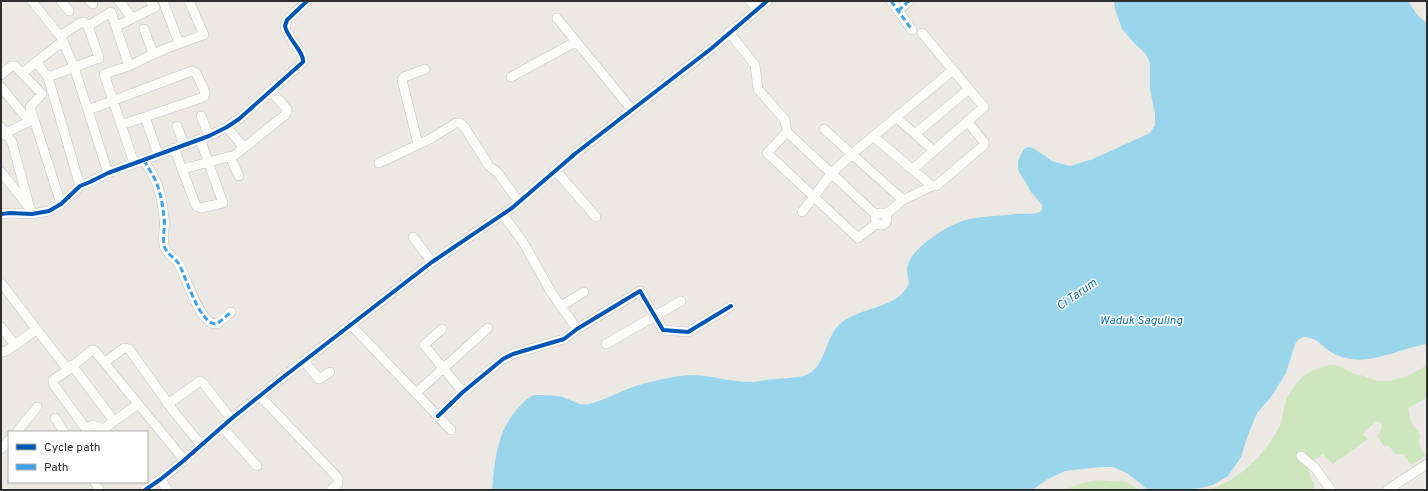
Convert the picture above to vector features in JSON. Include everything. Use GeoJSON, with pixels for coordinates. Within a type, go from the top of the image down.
{"type":"FeatureCollection","features":[{"type":"Feature","properties":{"kind":"street"},"geometry":{"type":"LineString","coordinates":[[32,1],[62,38],[74,67],[108,173]]}},
{"type":"Feature","properties":{"kind":"street"},"geometry":{"type":"LineString","coordinates":[[61,1],[68,11]]}},
{"type":"Feature","properties":{"kind":"street"},"geometry":{"type":"LineString","coordinates":[[119,1],[132,18]]}},
{"type":"Feature","properties":{"kind":"street"},"geometry":{"type":"LineString","coordinates":[[163,1],[179,43]]}},
{"type":"Feature","properties":{"kind":"street"},"geometry":{"type":"LineString","coordinates":[[104,74],[129,66],[153,53],[204,35],[189,1]]}},
{"type":"Feature","properties":{"kind":"street"},"geometry":{"type":"LineString","coordinates":[[1,214],[49,211],[61,204],[80,186],[108,173],[227,128],[303,62],[303,57],[291,40],[285,26],[287,20],[307,1]]}},
{"type":"Feature","properties":{"kind":"street"},"geometry":{"type":"LineString","coordinates":[[750,1],[757,9]]}},
{"type":"Feature","properties":{"kind":"street"},"geometry":{"type":"LineString","coordinates":[[144,490],[161,479],[231,419],[432,262],[503,215],[632,110],[707,52],[767,1]]}},
{"type":"Feature","properties":{"kind":"street"},"geometry":{"type":"LineString","coordinates":[[890,1],[912,30]]}},
{"type":"Feature","properties":{"kind":"street"},"geometry":{"type":"LineString","coordinates":[[898,11],[909,1]]}},
{"type":"Feature","properties":{"kind":"street"},"geometry":{"type":"LineString","coordinates":[[121,24],[155,7],[152,2]]}},
{"type":"Feature","properties":{"kind":"street"},"geometry":{"type":"LineString","coordinates":[[88,26],[112,12],[129,66]]}},
{"type":"Feature","properties":{"kind":"street"},"geometry":{"type":"LineString","coordinates":[[557,18],[575,42],[632,110]]}},
{"type":"Feature","properties":{"kind":"street"},"geometry":{"type":"LineString","coordinates":[[22,74],[82,22],[88,26],[134,163]]}},
{"type":"Feature","properties":{"kind":"street"},"geometry":{"type":"LineString","coordinates":[[144,29],[153,53]]}},
{"type":"Feature","properties":{"kind":"street"},"geometry":{"type":"LineString","coordinates":[[729,32],[755,65],[758,89],[785,120],[787,132],[876,219]]}},
{"type":"Feature","properties":{"kind":"street"},"geometry":{"type":"LineString","coordinates":[[913,169],[984,107],[922,33]]}},
{"type":"Feature","properties":{"kind":"street"},"geometry":{"type":"LineString","coordinates":[[511,77],[575,42]]}},
{"type":"Feature","properties":{"kind":"street"},"geometry":{"type":"LineString","coordinates":[[48,77],[99,58]]}},
{"type":"Feature","properties":{"kind":"street"},"geometry":{"type":"LineString","coordinates":[[36,62],[48,77],[80,186]]}},
{"type":"Feature","properties":{"kind":"street"},"geometry":{"type":"LineString","coordinates":[[1,75],[12,65],[17,67],[42,94]]}},
{"type":"Feature","properties":{"kind":"street"},"geometry":{"type":"LineString","coordinates":[[418,144],[402,80],[404,77],[425,69]]}},
{"type":"Feature","properties":{"kind":"street"},"geometry":{"type":"LineString","coordinates":[[802,212],[831,174],[852,154],[953,70]]}},
{"type":"Feature","properties":{"kind":"street"},"geometry":{"type":"LineString","coordinates":[[88,110],[189,72],[192,71],[196,74],[205,92],[204,97],[121,125]]}},
{"type":"Feature","properties":{"kind":"street"},"geometry":{"type":"LineString","coordinates":[[1,87],[21,112],[31,120]]}},
{"type":"Feature","properties":{"kind":"street"},"geometry":{"type":"LineString","coordinates":[[915,134],[969,88]]}},
{"type":"Feature","properties":{"kind":"street"},"geometry":{"type":"LineString","coordinates":[[21,112],[30,107],[42,94],[52,90]]}},
{"type":"Feature","properties":{"kind":"street"},"geometry":{"type":"LineString","coordinates":[[183,169],[237,154],[287,112],[286,108],[270,90]]}},
{"type":"Feature","properties":{"kind":"street"},"geometry":{"type":"LineString","coordinates":[[30,107],[31,120],[61,204]]}},
{"type":"Feature","properties":{"kind":"street"},"geometry":{"type":"LineString","coordinates":[[145,116],[158,154]]}},
{"type":"Feature","properties":{"kind":"street"},"geometry":{"type":"LineString","coordinates":[[174,148],[196,206],[201,208],[223,203],[208,163],[201,116]]}},
{"type":"Feature","properties":{"kind":"street"},"geometry":{"type":"LineString","coordinates":[[896,117],[934,151]]}},
{"type":"Feature","properties":{"kind":"street"},"geometry":{"type":"LineString","coordinates":[[31,120],[3,132],[12,142],[31,212]]}},
{"type":"Feature","properties":{"kind":"street"},"geometry":{"type":"LineString","coordinates":[[787,132],[767,153],[858,238],[876,219],[880,212],[886,214],[903,200],[932,186],[936,186],[984,145],[984,142],[967,122]]}},
{"type":"Feature","properties":{"kind":"street"},"geometry":{"type":"LineString","coordinates":[[379,163],[430,139],[456,123],[460,123],[489,166],[498,173],[519,202]]}},
{"type":"Feature","properties":{"kind":"street"},"geometry":{"type":"LineString","coordinates":[[177,126],[184,145]]}},
{"type":"Feature","properties":{"kind":"street"},"geometry":{"type":"LineString","coordinates":[[227,128],[244,148]]}},
{"type":"Feature","properties":{"kind":"street"},"geometry":{"type":"LineString","coordinates":[[824,129],[903,200]]}},
{"type":"Feature","properties":{"kind":"street"},"geometry":{"type":"LineString","coordinates":[[873,136],[932,186]]}},
{"type":"Feature","properties":{"kind":"street"},"geometry":{"type":"LineString","coordinates":[[230,157],[239,176]]}},
{"type":"Feature","properties":{"kind":"street"},"geometry":{"type":"LineString","coordinates":[[144,160],[157,184],[164,218],[164,243],[166,250],[178,262],[193,297],[210,323],[217,324],[231,312]]}},
{"type":"Feature","properties":{"kind":"street"},"geometry":{"type":"LineString","coordinates":[[556,171],[596,217]]}},
{"type":"Feature","properties":{"kind":"street"},"geometry":{"type":"LineString","coordinates":[[1,172],[31,212]]}},
{"type":"Feature","properties":{"kind":"street"},"geometry":{"type":"LineString","coordinates":[[503,215],[523,242],[551,292],[577,329]]}},
{"type":"Feature","properties":{"kind":"street"},"geometry":{"type":"LineString","coordinates":[[413,237],[432,262]]}},
{"type":"Feature","properties":{"kind":"street"},"geometry":{"type":"LineString","coordinates":[[1,283],[37,329],[114,421]]}},
{"type":"Feature","properties":{"kind":"street"},"geometry":{"type":"LineString","coordinates":[[438,416],[489,370],[509,356],[561,340],[640,291],[663,330],[688,332],[731,306]]}},
{"type":"Feature","properties":{"kind":"street"},"geometry":{"type":"LineString","coordinates":[[561,306],[584,292]]}},
{"type":"Feature","properties":{"kind":"street"},"geometry":{"type":"LineString","coordinates":[[606,344],[681,300]]}},
{"type":"Feature","properties":{"kind":"street"},"geometry":{"type":"LineString","coordinates":[[351,325],[451,430]]}},
{"type":"Feature","properties":{"kind":"street"},"geometry":{"type":"LineString","coordinates":[[1,328],[15,345]]}},
{"type":"Feature","properties":{"kind":"street"},"geometry":{"type":"LineString","coordinates":[[416,393],[488,328]]}},
{"type":"Feature","properties":{"kind":"street"},"geometry":{"type":"LineString","coordinates":[[1,352],[6,351],[37,329]]}},
{"type":"Feature","properties":{"kind":"street"},"geometry":{"type":"LineString","coordinates":[[442,329],[424,345],[463,392]]}},
{"type":"Feature","properties":{"kind":"street"},"geometry":{"type":"LineString","coordinates":[[105,362],[124,348],[129,349],[168,404],[201,445]]}},
{"type":"Feature","properties":{"kind":"street"},"geometry":{"type":"LineString","coordinates":[[138,404],[105,428],[101,429],[93,425],[88,429],[85,429],[53,382],[53,379],[94,349],[184,460]]}},
{"type":"Feature","properties":{"kind":"street"},"geometry":{"type":"LineString","coordinates":[[304,361],[320,379],[330,372]]}},
{"type":"Feature","properties":{"kind":"street"},"geometry":{"type":"LineString","coordinates":[[168,404],[198,382],[201,382],[231,419]]}},
{"type":"Feature","properties":{"kind":"street"},"geometry":{"type":"LineString","coordinates":[[260,396],[338,478],[338,484],[333,489]]}},
{"type":"Feature","properties":{"kind":"street"},"geometry":{"type":"LineString","coordinates":[[18,431],[37,408]]}},
{"type":"Feature","properties":{"kind":"street"},"geometry":{"type":"LineString","coordinates":[[55,418],[63,431]]}},
{"type":"Feature","properties":{"kind":"street"},"geometry":{"type":"LineString","coordinates":[[222,427],[257,466]]}},
{"type":"Feature","properties":{"kind":"street"},"geometry":{"type":"LineString","coordinates":[[1,449],[8,441]]}},
{"type":"Feature","properties":{"kind":"street"},"geometry":{"type":"LineString","coordinates":[[1301,456],[1316,468],[1331,490]]}},
{"type":"Feature","properties":{"kind":"street"},"geometry":{"type":"LineString","coordinates":[[1387,490],[1427,464]]}},
{"type":"Feature","properties":{"kind":"street"},"geometry":{"type":"LineString","coordinates":[[161,479],[167,490]]}},
{"type":"Feature","properties":{"kind":"green space"},"geometry":{"type":"Polygon","coordinates":[[[1329,365],[1339,366],[1354,374],[1375,381],[1391,381],[1416,372],[1427,365],[1427,398],[1408,408],[1411,422],[1420,435],[1420,446],[1426,456],[1411,465],[1403,454],[1396,454],[1389,446],[1383,445],[1377,436],[1382,425],[1376,421],[1363,434],[1368,439],[1333,464],[1323,454],[1307,465],[1314,483],[1314,490],[1208,490],[1219,486],[1241,473],[1259,456],[1274,436],[1280,425],[1286,399],[1293,388],[1301,378],[1308,373],[1329,365]]]}},
{"type":"Feature","properties":{"kind":"green space"},"geometry":{"type":"Polygon","coordinates":[[[1098,480],[1126,482],[1141,490],[1064,490],[1082,483],[1098,480]]]}},
{"type":"Feature","properties":{"kind":"water","name":"Waduk Saguling"},"geometry":{"type":"Polygon","coordinates":[[[1114,1],[1408,1],[1418,16],[1427,23],[1427,344],[1373,358],[1350,359],[1335,354],[1314,339],[1304,337],[1299,339],[1295,344],[1286,373],[1271,397],[1257,413],[1241,457],[1228,476],[1213,485],[1191,490],[1148,490],[1127,473],[1113,467],[1100,467],[1065,471],[1048,479],[1032,490],[492,490],[494,467],[502,434],[513,414],[527,399],[535,395],[551,395],[560,396],[585,405],[640,385],[675,377],[696,375],[754,382],[803,376],[816,368],[824,355],[833,332],[845,320],[854,315],[890,302],[905,290],[909,283],[907,270],[909,262],[918,249],[933,237],[948,227],[965,220],[981,217],[1040,212],[1042,205],[1031,192],[1018,170],[1018,160],[1024,149],[1028,147],[1033,148],[1052,161],[1070,166],[1093,159],[1150,133],[1155,125],[1155,114],[1150,89],[1150,63],[1145,53],[1122,29],[1115,9],[1114,1]]]}},
{"type":"Feature","properties":{"kind":"marked path"},"geometry":{"type":"LineString","coordinates":[[891,1],[912,30]]}},
{"type":"Feature","properties":{"kind":"marked path"},"geometry":{"type":"LineString","coordinates":[[898,11],[909,1]]}},
{"type":"Feature","properties":{"kind":"marked path"},"geometry":{"type":"LineString","coordinates":[[144,160],[156,181],[161,197],[164,222],[163,241],[165,248],[179,264],[199,309],[211,323],[217,324],[231,312]]}},
{"type":"Feature","properties":{"kind":"cycle path"},"geometry":{"type":"LineString","coordinates":[[1,214],[32,214],[49,211],[61,204],[80,186],[108,173],[209,136],[239,119],[303,62],[303,58],[286,31],[285,26],[287,20],[307,1]]}},
{"type":"Feature","properties":{"kind":"cycle path"},"geometry":{"type":"LineString","coordinates":[[145,490],[182,462],[231,419],[282,378],[432,262],[512,208],[576,153],[712,48],[767,1]]}},
{"type":"Feature","properties":{"kind":"cycle path"},"geometry":{"type":"LineString","coordinates":[[438,416],[463,392],[503,359],[513,354],[564,339],[577,329],[640,291],[663,330],[688,332],[731,306]]}},
{"type":"Feature","properties":{"kind":"water label","name":"Ci Tarum"},"geometry":{"type":"Point","coordinates":[1077,295]}}]}
